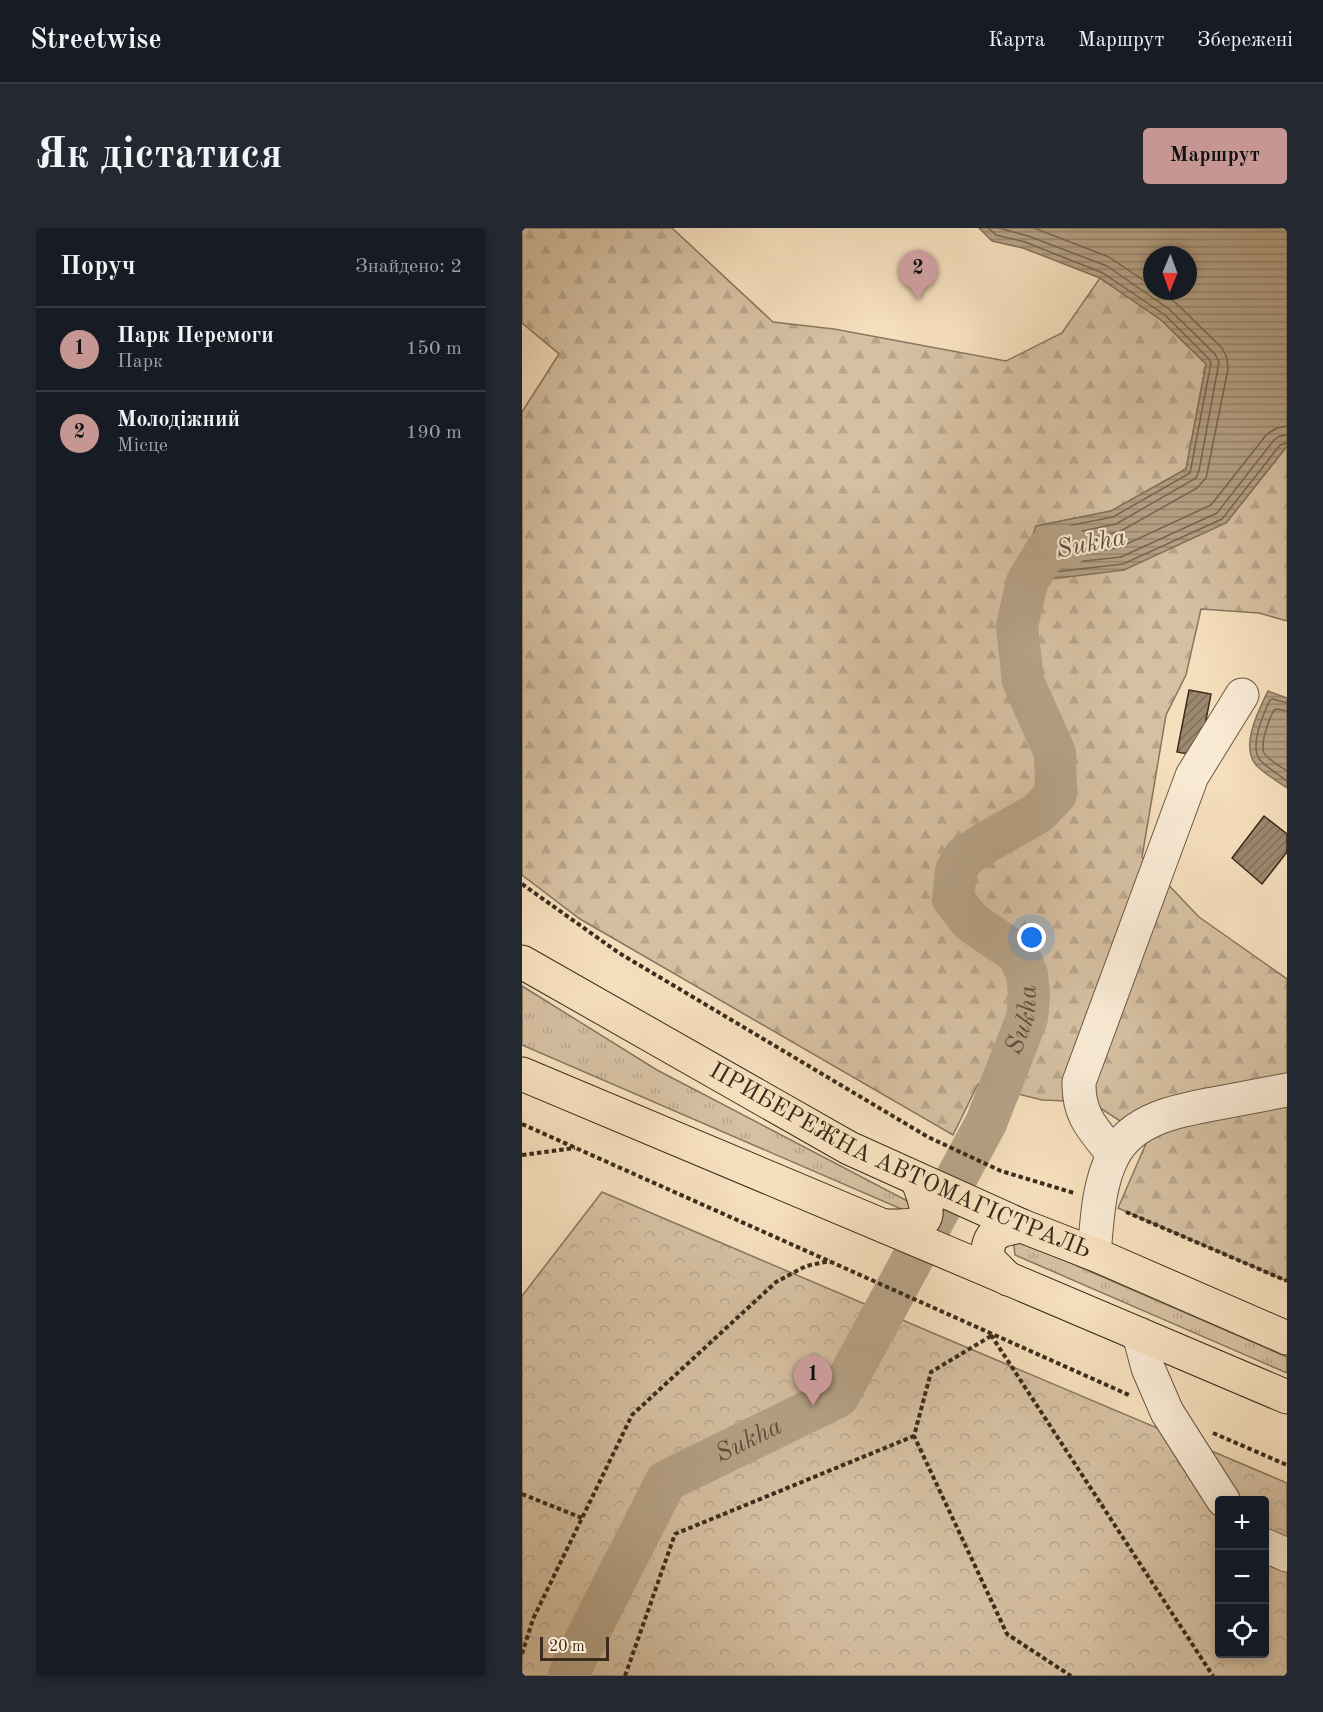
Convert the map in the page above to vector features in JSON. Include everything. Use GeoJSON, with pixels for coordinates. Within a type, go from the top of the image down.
{"type":"FeatureCollection","features":[{"type":"Feature","properties":{"kind":"main road","name":"ПРИБЕРЕЖНА АВТОМАГІСТРАЛЬ"},"geometry":{"type":"LineString","coordinates":[[522,962],[849,1148],[1021,1225],[1094,1254],[1287,1338]]}},
{"type":"Feature","properties":{"kind":"main road"},"geometry":{"type":"LineString","coordinates":[[522,1074],[828,1201],[1287,1397]]}},
{"type":"Feature","properties":{"kind":"main road"},"geometry":{"type":"LineString","coordinates":[[886,1226],[914,1226],[923,1221],[927,1212],[926,1202],[917,1179]]}},
{"type":"Feature","properties":{"kind":"main road"},"geometry":{"type":"LineString","coordinates":[[1005,1278],[988,1259],[987,1246],[993,1234],[1021,1225]]}},
{"type":"Feature","properties":{"kind":"lane"},"geometry":{"type":"LineString","coordinates":[[1113,1154],[1089,1124],[1079,1099],[1079,1082],[1192,776],[1242,695]]}},
{"type":"Feature","properties":{"kind":"lane"},"geometry":{"type":"LineString","coordinates":[[1094,1254],[1106,1172],[1113,1154],[1125,1138],[1145,1124],[1182,1109],[1287,1090]]}},
{"type":"Feature","properties":{"kind":"lane"},"geometry":{"type":"LineString","coordinates":[[1138,1334],[1148,1368],[1167,1412],[1220,1496]]}},
{"type":"Feature","properties":{"kind":"lane"},"geometry":{"type":"LineString","coordinates":[[1269,1547],[1287,1555]]}},
{"type":"Feature","properties":{"kind":"path"},"geometry":{"type":"LineString","coordinates":[[522,884],[619,953],[928,1137],[1001,1171],[1100,1201],[1287,1281]]}},
{"type":"Feature","properties":{"kind":"path"},"geometry":{"type":"LineString","coordinates":[[522,1124],[1167,1412]]}},
{"type":"Feature","properties":{"kind":"path"},"geometry":{"type":"LineString","coordinates":[[522,1155],[576,1148]]}},
{"type":"Feature","properties":{"kind":"path"},"geometry":{"type":"LineString","coordinates":[[522,1654],[533,1619],[632,1415],[776,1282],[806,1266],[830,1261]]}},
{"type":"Feature","properties":{"kind":"path"},"geometry":{"type":"LineString","coordinates":[[990,1334],[931,1372],[914,1436],[1007,1634],[1071,1676]]}},
{"type":"Feature","properties":{"kind":"path"},"geometry":{"type":"LineString","coordinates":[[990,1334],[1213,1676]]}},
{"type":"Feature","properties":{"kind":"path"},"geometry":{"type":"LineString","coordinates":[[1210,1432],[1287,1465]]}},
{"type":"Feature","properties":{"kind":"path"},"geometry":{"type":"LineString","coordinates":[[625,1676],[675,1534],[914,1436]]}},
{"type":"Feature","properties":{"kind":"path"},"geometry":{"type":"LineString","coordinates":[[522,1494],[582,1518]]}},
{"type":"Feature","properties":{"kind":"green space"},"geometry":{"type":"Polygon","coordinates":[[[522,228],[672,228],[773,322],[834,329],[1006,361],[1062,333],[1100,278],[1161,320],[1206,364],[1186,469],[1111,511],[1037,526],[1226,523],[1287,446],[1287,621],[1259,613],[1201,609],[1186,675],[1166,715],[1142,857],[1199,917],[1287,979],[1287,1281],[1118,1208],[1148,1139],[1091,1102],[1042,1100],[978,1084],[953,1135],[580,919],[522,875],[522,412],[559,354],[522,323],[522,228]]]}},
{"type":"Feature","properties":{"kind":"green space"},"geometry":{"type":"Polygon","coordinates":[[[522,986],[657,1070],[919,1207],[922,1218],[522,1045],[522,986]]]}},
{"type":"Feature","properties":{"kind":"green space"},"geometry":{"type":"Polygon","coordinates":[[[602,1192],[1287,1483],[1287,1676],[522,1676],[522,1296],[602,1192]]]}},
{"type":"Feature","properties":{"kind":"green space"},"geometry":{"type":"Polygon","coordinates":[[[1013,1238],[1287,1357],[1287,1373],[1015,1255],[1013,1238]]]}},
{"type":"Feature","properties":{"kind":"water"},"geometry":{"type":"Polygon","coordinates":[[[979,228],[1287,228],[1287,446],[1226,523],[1124,570],[1027,582],[1019,576],[1036,526],[1111,511],[1186,469],[1206,364],[1161,320],[1100,278],[1023,248],[992,241],[979,228]]]}},
{"type":"Feature","properties":{"kind":"water"},"geometry":{"type":"Polygon","coordinates":[[[1268,691],[1287,698],[1287,788],[1257,766],[1250,749],[1252,728],[1268,691]]]}},
{"type":"Feature","properties":{"kind":"building"},"geometry":{"type":"Polygon","coordinates":[[[1189,690],[1211,694],[1199,756],[1177,752],[1189,690]]]}},
{"type":"Feature","properties":{"kind":"building"},"geometry":{"type":"Polygon","coordinates":[[[1264,816],[1287,834],[1287,852],[1262,884],[1232,858],[1264,816]]]}},
{"type":"Feature","properties":{"kind":"waterway","name":"Sukha"},"geometry":{"type":"LineString","coordinates":[[569,1676],[666,1481],[838,1397],[986,1123],[1027,1018],[1029,996],[1027,974],[1018,954],[971,922],[953,899],[956,871],[964,857],[1038,813],[1056,794],[1055,753],[1023,681],[1017,626],[1027,582],[1047,549],[1067,546]]}},
{"type":"Feature","properties":{"kind":"place","name":"Молодіжний"},"geometry":{"type":"Point","coordinates":[918,300]}},
{"type":"Feature","properties":{"kind":"place","name":"Парк Перемоги"},"geometry":{"type":"Point","coordinates":[813,1406]}}]}
